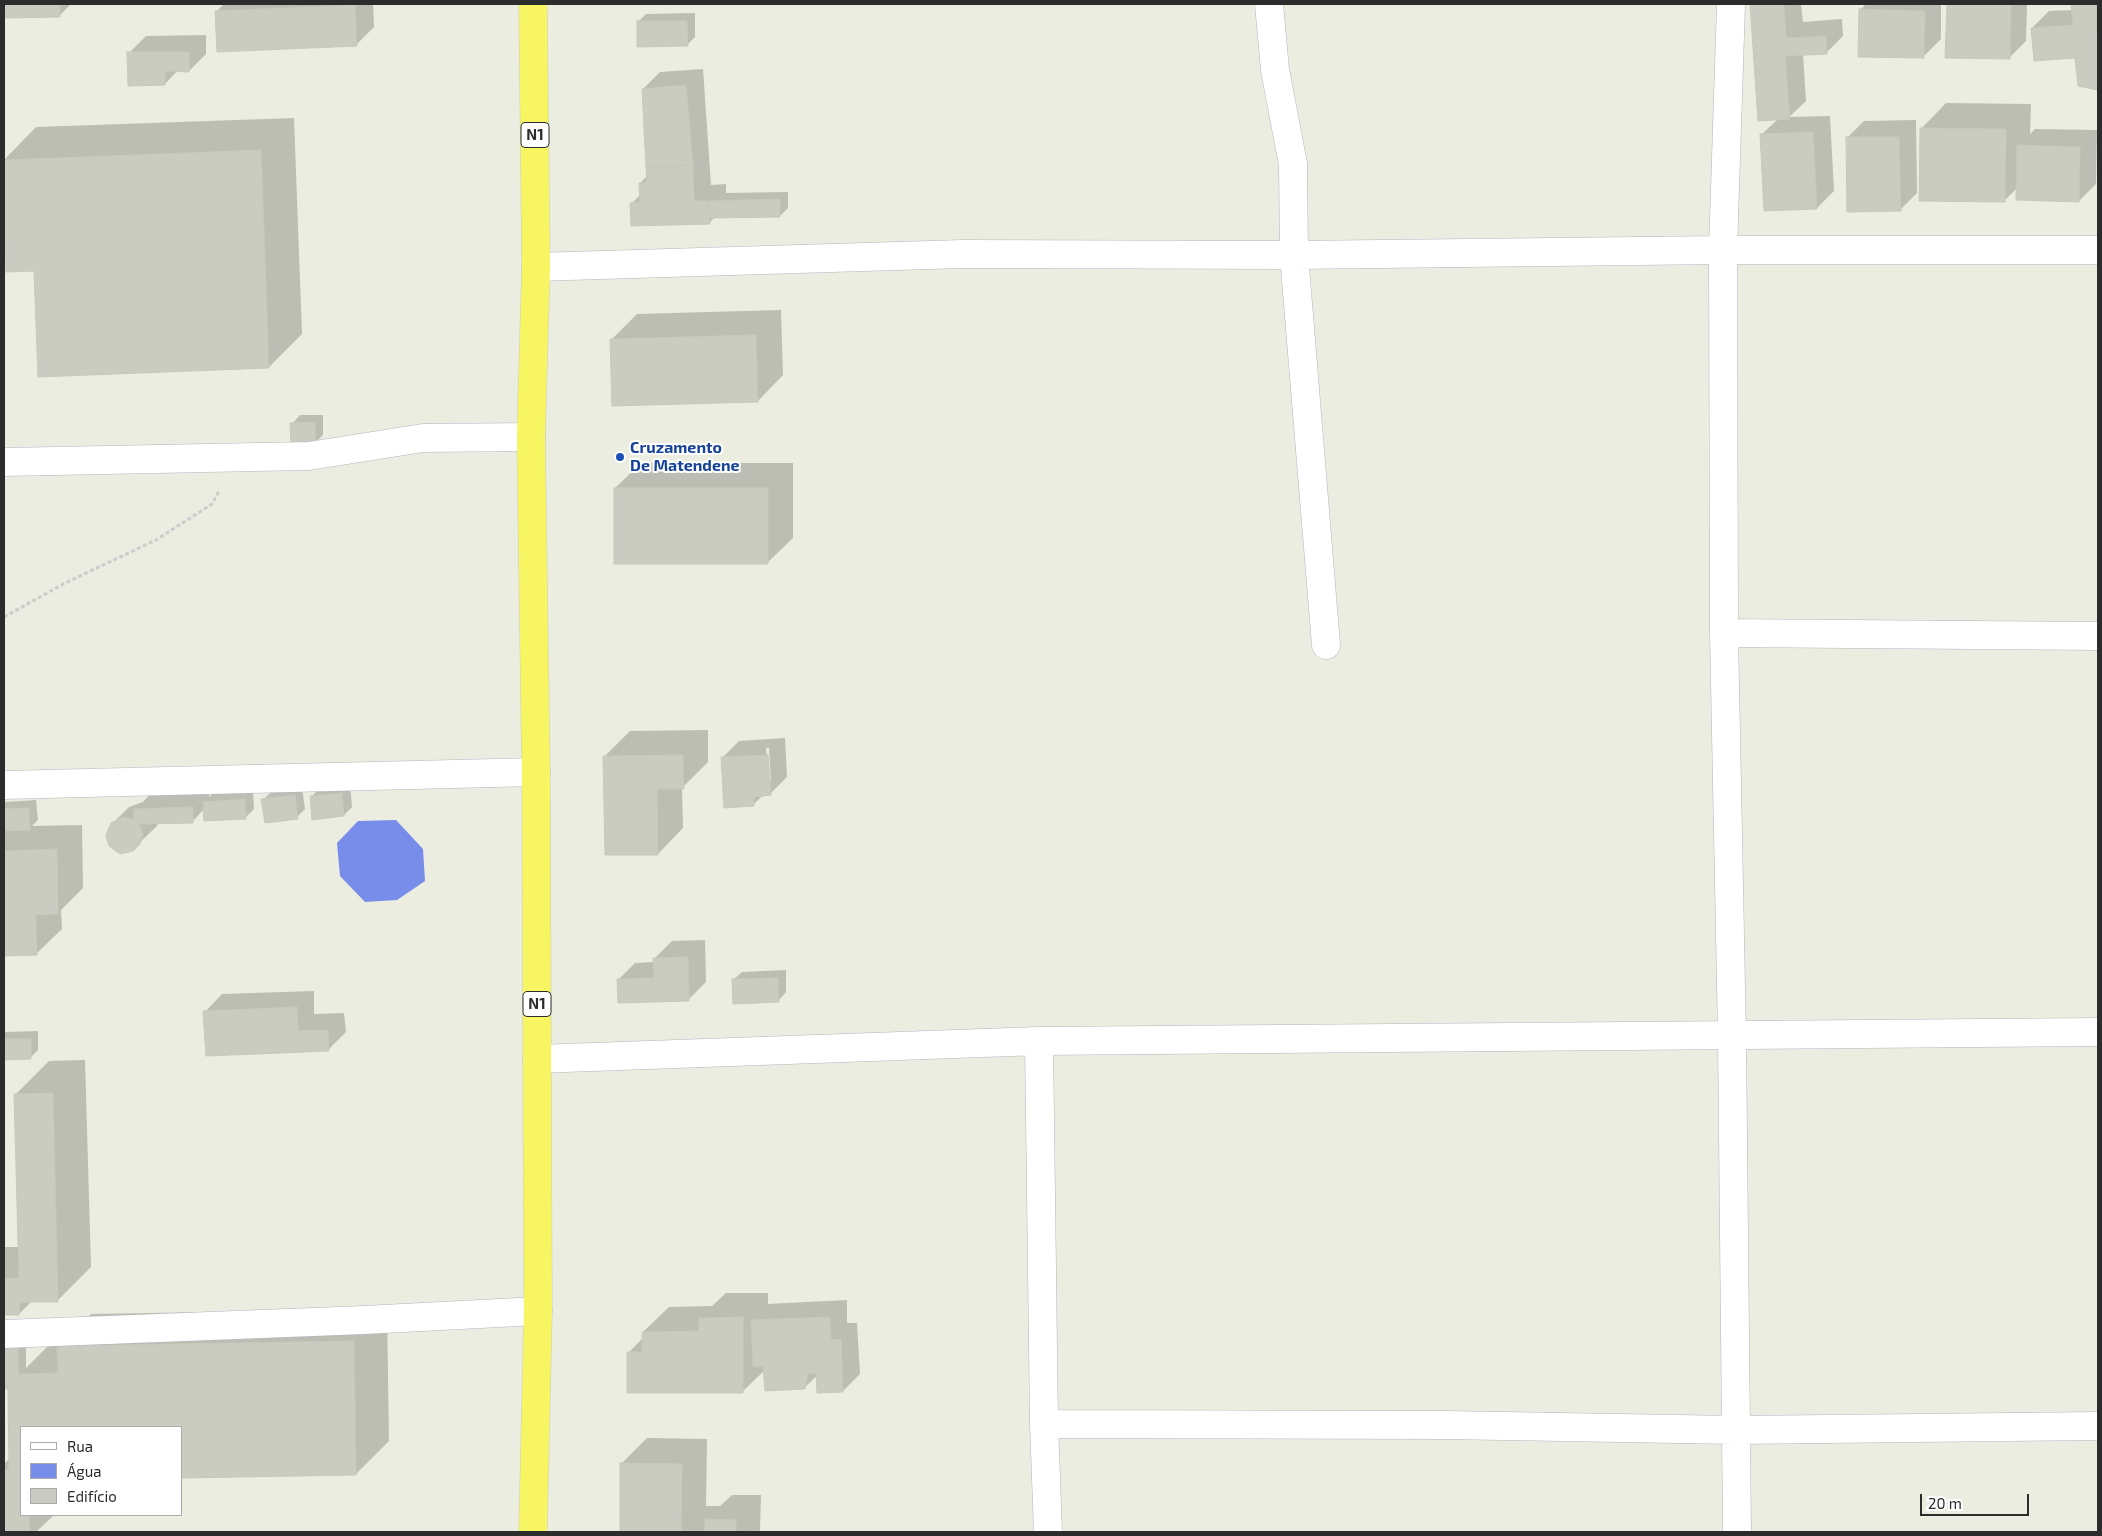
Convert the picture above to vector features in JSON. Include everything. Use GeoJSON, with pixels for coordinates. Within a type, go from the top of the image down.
{"type":"FeatureCollection","features":[{"type":"Feature","properties":{"kind":"highway","name":"N1"},"geometry":{"type":"LineString","coordinates":[[533,1532],[538,1311],[536,772],[531,437],[536,267],[534,4]]}},
{"type":"Feature","properties":{"kind":"street"},"geometry":{"type":"LineString","coordinates":[[1269,4],[1275,70],[1293,164],[1294,255],[1326,645]]}},
{"type":"Feature","properties":{"kind":"street"},"geometry":{"type":"LineString","coordinates":[[1731,4],[1723,250],[1724,633],[1732,1036],[1736,1532]]}},
{"type":"Feature","properties":{"kind":"street"},"geometry":{"type":"LineString","coordinates":[[536,267],[963,254],[1294,255],[1723,250],[2098,250]]}},
{"type":"Feature","properties":{"kind":"street"},"geometry":{"type":"LineString","coordinates":[[4,462],[309,456],[423,438],[531,437]]}},
{"type":"Feature","properties":{"kind":"street"},"geometry":{"type":"LineString","coordinates":[[1724,633],[2098,636]]}},
{"type":"Feature","properties":{"kind":"street"},"geometry":{"type":"LineString","coordinates":[[4,785],[536,772]]}},
{"type":"Feature","properties":{"kind":"street"},"geometry":{"type":"LineString","coordinates":[[537,1059],[1039,1041],[2098,1032]]}},
{"type":"Feature","properties":{"kind":"street"},"geometry":{"type":"LineString","coordinates":[[1039,1041],[1044,1424],[1048,1532]]}},
{"type":"Feature","properties":{"kind":"street"},"geometry":{"type":"LineString","coordinates":[[4,1334],[364,1320],[538,1311]]}},
{"type":"Feature","properties":{"kind":"street"},"geometry":{"type":"LineString","coordinates":[[1044,1424],[1436,1425],[1736,1430],[2098,1426]]}},
{"type":"Feature","properties":{"kind":"path"},"geometry":{"type":"LineString","coordinates":[[4,617],[65,583],[156,540],[212,504],[236,457]]}},
{"type":"Feature","properties":{"kind":"water"},"geometry":{"type":"Polygon","coordinates":[[[396,820],[423,849],[425,881],[397,900],[365,902],[340,876],[337,843],[358,821],[396,820]]]}},
{"type":"Feature","properties":{"kind":"building"},"geometry":{"type":"Polygon","coordinates":[[[4,4],[60,4],[60,17],[4,18],[4,4]]]}},
{"type":"Feature","properties":{"kind":"building"},"geometry":{"type":"Polygon","coordinates":[[[1750,4],[1784,4],[1786,38],[1826,36],[1827,54],[1785,56],[1790,119],[1758,121],[1750,4]]]}},
{"type":"Feature","properties":{"kind":"building"},"geometry":{"type":"Polygon","coordinates":[[[1947,4],[2011,4],[2010,59],[1945,58],[1947,4]]]}},
{"type":"Feature","properties":{"kind":"building"},"geometry":{"type":"Polygon","coordinates":[[[2071,4],[2096,4],[2098,90],[2078,86],[2075,58],[2034,61],[2031,28],[2073,25],[2071,4]]]}},
{"type":"Feature","properties":{"kind":"building"},"geometry":{"type":"Polygon","coordinates":[[[355,5],[357,46],[217,52],[215,11],[355,5]]]}},
{"type":"Feature","properties":{"kind":"building"},"geometry":{"type":"Polygon","coordinates":[[[1859,9],[1925,11],[1924,58],[1858,57],[1859,9]]]}},
{"type":"Feature","properties":{"kind":"building"},"geometry":{"type":"Polygon","coordinates":[[[637,21],[687,21],[688,46],[637,47],[637,21]]]}},
{"type":"Feature","properties":{"kind":"building"},"geometry":{"type":"Polygon","coordinates":[[[127,52],[189,52],[189,72],[165,71],[165,85],[128,86],[127,52]]]}},
{"type":"Feature","properties":{"kind":"building"},"geometry":{"type":"Polygon","coordinates":[[[686,85],[693,165],[646,167],[642,89],[686,85]]]}},
{"type":"Feature","properties":{"kind":"building"},"geometry":{"type":"Polygon","coordinates":[[[1920,128],[2006,129],[2005,202],[1919,201],[1920,128]]]}},
{"type":"Feature","properties":{"kind":"building"},"geometry":{"type":"Polygon","coordinates":[[[1813,132],[1817,209],[1764,211],[1760,134],[1813,132]]]}},
{"type":"Feature","properties":{"kind":"building"},"geometry":{"type":"Polygon","coordinates":[[[1846,137],[1899,137],[1901,211],[1847,212],[1846,137]]]}},
{"type":"Feature","properties":{"kind":"building"},"geometry":{"type":"Polygon","coordinates":[[[2017,145],[2080,147],[2079,202],[2016,200],[2017,145]]]}},
{"type":"Feature","properties":{"kind":"building"},"geometry":{"type":"Polygon","coordinates":[[[261,150],[269,368],[38,377],[34,271],[6,272],[4,160],[261,150]]]}},
{"type":"Feature","properties":{"kind":"building"},"geometry":{"type":"Polygon","coordinates":[[[693,165],[694,201],[709,201],[710,224],[631,226],[630,203],[640,202],[639,183],[647,182],[646,167],[693,165]]]}},
{"type":"Feature","properties":{"kind":"building"},"geometry":{"type":"Polygon","coordinates":[[[780,199],[780,217],[710,218],[709,201],[780,199]]]}},
{"type":"Feature","properties":{"kind":"building"},"geometry":{"type":"Polygon","coordinates":[[[756,335],[758,402],[612,406],[610,339],[756,335]]]}},
{"type":"Feature","properties":{"kind":"building"},"geometry":{"type":"Polygon","coordinates":[[[315,422],[316,445],[291,445],[290,423],[315,422]]]}},
{"type":"Feature","properties":{"kind":"building"},"geometry":{"type":"Polygon","coordinates":[[[614,488],[768,488],[768,564],[614,564],[614,488]]]}},
{"type":"Feature","properties":{"kind":"building"},"geometry":{"type":"Polygon","coordinates":[[[683,755],[684,789],[657,789],[658,855],[605,855],[603,756],[683,755]]]}},
{"type":"Feature","properties":{"kind":"building"},"geometry":{"type":"Polygon","coordinates":[[[768,755],[771,795],[754,797],[754,806],[724,808],[721,757],[768,755]]]}},
{"type":"Feature","properties":{"kind":"building"},"geometry":{"type":"Polygon","coordinates":[[[342,793],[344,816],[312,820],[310,796],[342,793]]]}},
{"type":"Feature","properties":{"kind":"building"},"geometry":{"type":"Polygon","coordinates":[[[295,795],[298,819],[265,823],[261,799],[295,795]]]}},
{"type":"Feature","properties":{"kind":"building"},"geometry":{"type":"Polygon","coordinates":[[[245,799],[246,819],[204,821],[203,802],[245,799]]]}},
{"type":"Feature","properties":{"kind":"building"},"geometry":{"type":"Polygon","coordinates":[[[193,807],[193,823],[139,824],[143,834],[140,844],[133,851],[120,854],[109,846],[106,835],[111,823],[123,817],[134,820],[134,809],[193,807]]]}},
{"type":"Feature","properties":{"kind":"building"},"geometry":{"type":"Polygon","coordinates":[[[29,808],[30,830],[4,831],[4,809],[29,808]]]}},
{"type":"Feature","properties":{"kind":"building"},"geometry":{"type":"Polygon","coordinates":[[[57,849],[58,914],[36,915],[37,955],[4,956],[4,851],[57,849]]]}},
{"type":"Feature","properties":{"kind":"building"},"geometry":{"type":"Polygon","coordinates":[[[688,957],[689,1001],[618,1003],[617,979],[654,978],[653,958],[688,957]]]}},
{"type":"Feature","properties":{"kind":"building"},"geometry":{"type":"Polygon","coordinates":[[[778,978],[779,1002],[733,1004],[732,979],[778,978]]]}},
{"type":"Feature","properties":{"kind":"building"},"geometry":{"type":"Polygon","coordinates":[[[297,1007],[298,1031],[328,1030],[329,1051],[206,1056],[203,1011],[297,1007]]]}},
{"type":"Feature","properties":{"kind":"building"},"geometry":{"type":"Polygon","coordinates":[[[4,1039],[31,1039],[31,1059],[4,1060],[4,1039]]]}},
{"type":"Feature","properties":{"kind":"building"},"geometry":{"type":"Polygon","coordinates":[[[53,1093],[58,1302],[20,1302],[19,1315],[4,1315],[4,1279],[19,1278],[14,1094],[53,1093]]]}},
{"type":"Feature","properties":{"kind":"building"},"geometry":{"type":"Polygon","coordinates":[[[743,1317],[743,1393],[627,1393],[627,1352],[642,1352],[642,1332],[699,1331],[699,1318],[743,1317]]]}},
{"type":"Feature","properties":{"kind":"building"},"geometry":{"type":"Polygon","coordinates":[[[830,1317],[831,1340],[841,1339],[843,1392],[817,1393],[816,1373],[808,1374],[805,1389],[765,1391],[763,1366],[753,1367],[751,1320],[830,1317]]]}},
{"type":"Feature","properties":{"kind":"building"},"geometry":{"type":"Polygon","coordinates":[[[354,1341],[356,1475],[182,1478],[182,1426],[20,1426],[20,1516],[29,1516],[30,1532],[4,1532],[4,1470],[9,1470],[8,1388],[19,1389],[19,1374],[58,1373],[57,1346],[354,1341]]]}},
{"type":"Feature","properties":{"kind":"building"},"geometry":{"type":"Polygon","coordinates":[[[18,1346],[19,1389],[4,1389],[4,1347],[18,1346]]]}},
{"type":"Feature","properties":{"kind":"building"},"geometry":{"type":"Polygon","coordinates":[[[620,1463],[682,1464],[681,1531],[705,1531],[705,1519],[736,1520],[736,1532],[620,1532],[620,1463]]]}},
{"type":"Feature","properties":{"kind":"place","name":"Cruzamento De Matendene"},"geometry":{"type":"Point","coordinates":[620,457]}}]}
